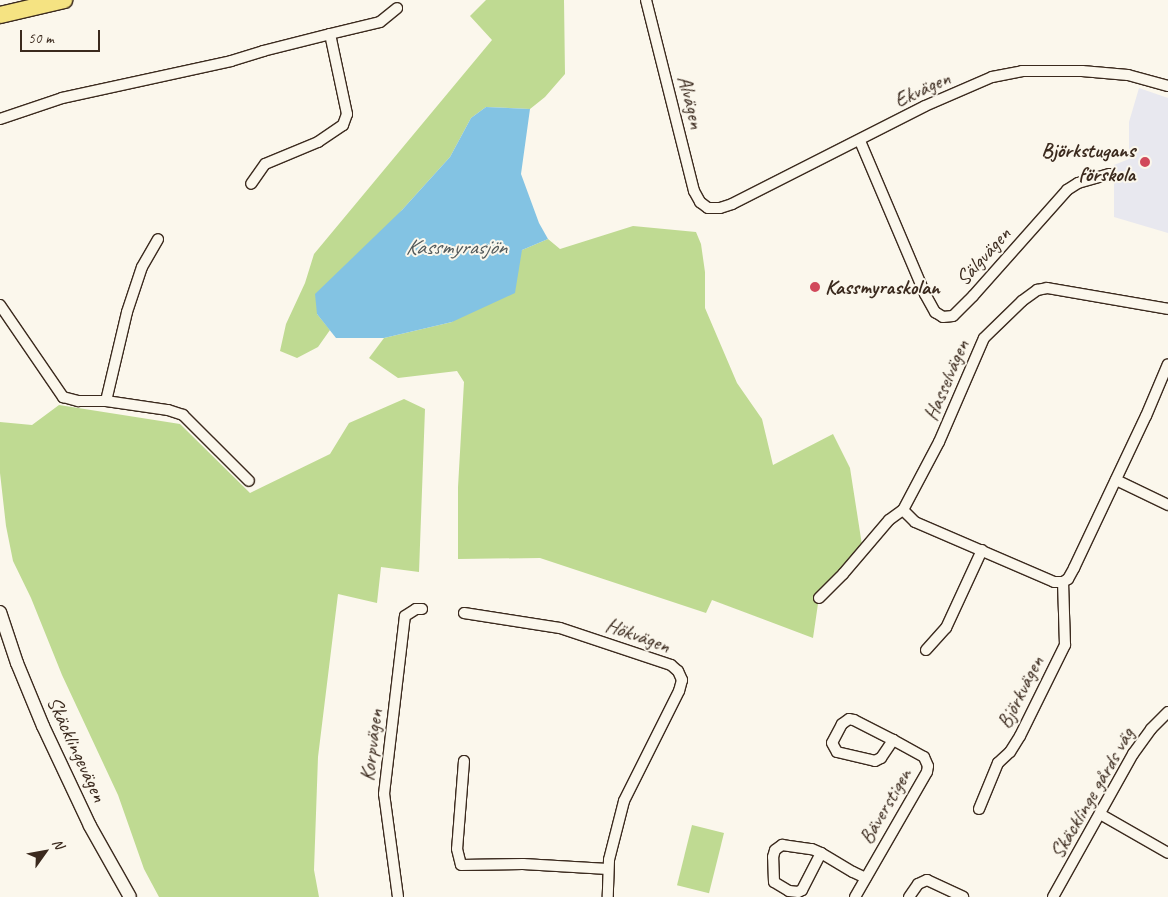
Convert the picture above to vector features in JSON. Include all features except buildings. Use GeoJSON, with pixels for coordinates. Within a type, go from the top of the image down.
{"type":"FeatureCollection","features":[{"type":"Feature","properties":{"kind":"main road"},"geometry":{"type":"LineString","coordinates":[[0,6],[39,0]]}},
{"type":"Feature","properties":{"kind":"main road"},"geometry":{"type":"LineString","coordinates":[[0,15],[64,0]]}},
{"type":"Feature","properties":{"kind":"street","name":"Alvägen"},"geometry":{"type":"LineString","coordinates":[[646,0],[694,191],[700,202],[708,208]]}},
{"type":"Feature","properties":{"kind":"street"},"geometry":{"type":"LineString","coordinates":[[0,119],[62,98],[231,62],[263,51],[380,22],[397,8]]}},
{"type":"Feature","properties":{"kind":"street"},"geometry":{"type":"LineString","coordinates":[[251,184],[265,164],[318,142],[344,125],[347,114],[330,34]]}},
{"type":"Feature","properties":{"kind":"street","name":"Ekvägen"},"geometry":{"type":"LineString","coordinates":[[708,208],[720,208],[732,204],[860,141],[925,106],[983,81],[1022,71],[1082,71],[1128,75],[1168,86]]}},
{"type":"Feature","properties":{"kind":"street","name":"Sälgvägen"},"geometry":{"type":"LineString","coordinates":[[860,141],[925,294],[935,312],[943,317],[953,316],[973,296],[1068,190],[1078,183],[1110,174]]}},
{"type":"Feature","properties":{"kind":"street"},"geometry":{"type":"LineString","coordinates":[[106,400],[127,312],[142,267],[158,239]]}},
{"type":"Feature","properties":{"kind":"street","name":"Hasselvägen"},"geometry":{"type":"LineString","coordinates":[[819,598],[843,574],[889,520],[903,510],[940,442],[984,338],[1032,293],[1047,288],[1168,309]]}},
{"type":"Feature","properties":{"kind":"street"},"geometry":{"type":"LineString","coordinates":[[0,305],[63,397],[78,401],[106,400],[168,410],[183,415],[248,480]]}},
{"type":"Feature","properties":{"kind":"street"},"geometry":{"type":"LineString","coordinates":[[903,510],[915,522],[1054,582],[1063,582],[1074,568],[1168,364]]}},
{"type":"Feature","properties":{"kind":"street"},"geometry":{"type":"LineString","coordinates":[[1116,480],[1168,506]]}},
{"type":"Feature","properties":{"kind":"street"},"geometry":{"type":"LineString","coordinates":[[926,650],[946,628],[982,550]]}},
{"type":"Feature","properties":{"kind":"street","name":"Björkvägen"},"geometry":{"type":"LineString","coordinates":[[979,809],[998,763],[1010,752],[1020,736],[1065,644],[1063,582]]}},
{"type":"Feature","properties":{"kind":"street","name":"Korpvägen"},"geometry":{"type":"LineString","coordinates":[[398,897],[384,794],[405,616],[416,609],[422,609]]}},
{"type":"Feature","properties":{"kind":"street","name":"Skäcklingevägen"},"geometry":{"type":"LineString","coordinates":[[0,612],[17,663],[43,726],[90,826],[130,897]]}},
{"type":"Feature","properties":{"kind":"street","name":"Hökvägen"},"geometry":{"type":"LineString","coordinates":[[464,613],[560,628],[671,665],[678,671],[682,680],[679,690],[624,801],[608,869],[608,897]]}},
{"type":"Feature","properties":{"kind":"street","name":"Skäcklinge gårds väg"},"geometry":{"type":"LineString","coordinates":[[1052,897],[1133,754],[1151,730],[1168,712]]}},
{"type":"Feature","properties":{"kind":"street","name":"Bäverstigen"},"geometry":{"type":"LineString","coordinates":[[855,897],[927,772],[928,766],[924,757],[893,740],[858,721],[849,720],[842,724],[832,743],[837,752],[875,761],[881,758],[893,740]]}},
{"type":"Feature","properties":{"kind":"street"},"geometry":{"type":"LineString","coordinates":[[464,761],[457,849],[461,865],[523,864],[608,869]]}},
{"type":"Feature","properties":{"kind":"street"},"geometry":{"type":"LineString","coordinates":[[1100,814],[1168,853]]}},
{"type":"Feature","properties":{"kind":"street","name":"Bäverstigen"},"geometry":{"type":"LineString","coordinates":[[821,853],[802,890],[798,892],[789,891],[774,882],[774,857],[778,847],[782,845],[806,847],[821,853],[866,878]]}},
{"type":"Feature","properties":{"kind":"street"},"geometry":{"type":"LineString","coordinates":[[909,897],[918,884],[927,880],[963,897]]}},
{"type":"Feature","properties":{"kind":"shaded area","name":"Björkstugans förskola"},"geometry":{"type":"Polygon","coordinates":[[[1139,88],[1168,98],[1168,233],[1114,217],[1114,165],[1129,159],[1129,122],[1139,88]]]}},
{"type":"Feature","properties":{"kind":"green space"},"geometry":{"type":"Polygon","coordinates":[[[486,0],[564,0],[565,74],[545,97],[530,109],[486,107],[471,118],[450,157],[402,210],[317,314],[330,330],[318,347],[297,358],[280,351],[286,324],[305,283],[314,254],[492,40],[470,16],[486,0]]]}},
{"type":"Feature","properties":{"kind":"green space"},"geometry":{"type":"Polygon","coordinates":[[[633,226],[696,232],[701,244],[705,272],[705,308],[737,383],[762,419],[773,465],[833,434],[850,468],[862,545],[820,590],[813,638],[712,600],[706,613],[540,558],[458,559],[458,487],[464,382],[457,371],[398,378],[369,358],[384,338],[452,322],[522,250],[548,239],[560,249],[633,226]]]}},
{"type":"Feature","properties":{"kind":"green space"},"geometry":{"type":"Polygon","coordinates":[[[404,399],[425,409],[419,572],[381,567],[377,603],[338,594],[318,757],[314,870],[319,897],[159,897],[144,869],[118,795],[62,675],[31,598],[13,561],[6,526],[0,473],[0,422],[32,425],[59,405],[180,424],[250,493],[330,454],[349,423],[404,399]]]}},
{"type":"Feature","properties":{"kind":"green space"},"geometry":{"type":"Polygon","coordinates":[[[692,825],[724,833],[709,893],[677,885],[692,825]]]}},
{"type":"Feature","properties":{"kind":"water","name":"Kassmyrasjön"},"geometry":{"type":"Polygon","coordinates":[[[486,107],[530,109],[521,174],[539,223],[548,239],[522,250],[515,293],[452,322],[384,338],[336,338],[317,314],[315,294],[402,210],[450,157],[471,118],[486,107]]]}},
{"type":"Feature","properties":{"kind":"place","name":"Björkstugans förskola"},"geometry":{"type":"Point","coordinates":[1145,162]}},
{"type":"Feature","properties":{"kind":"place","name":"Kassmyraskolan"},"geometry":{"type":"Point","coordinates":[815,287]}}]}
